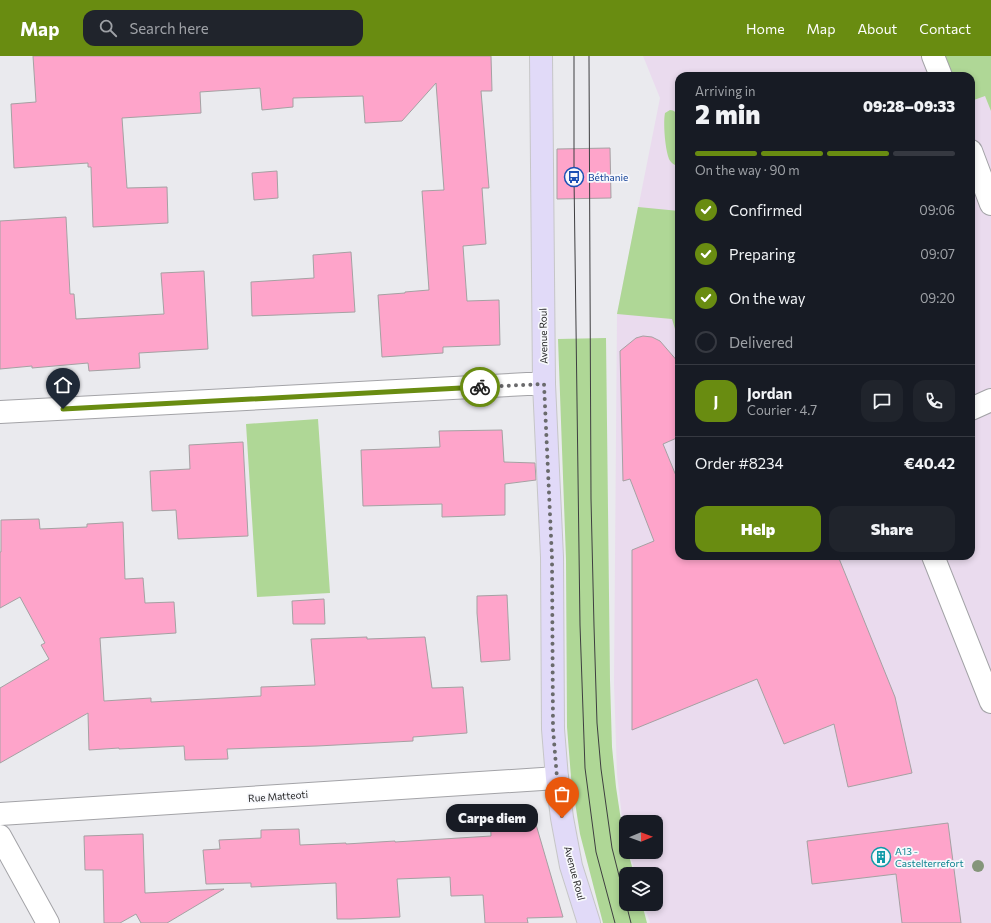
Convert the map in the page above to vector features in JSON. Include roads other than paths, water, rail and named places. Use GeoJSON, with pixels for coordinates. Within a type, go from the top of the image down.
{"type":"FeatureCollection","features":[{"type":"Feature","properties":{"kind":"main road","name":"Avenue Roul"},"geometry":{"type":"LineString","coordinates":[[541,56],[544,384],[552,558],[553,729],[562,818],[572,866],[589,923]]}},
{"type":"Feature","properties":{"kind":"street"},"geometry":{"type":"LineString","coordinates":[[933,56],[939,72]]}},
{"type":"Feature","properties":{"kind":"street"},"geometry":{"type":"LineString","coordinates":[[975,162],[991,204]]}},
{"type":"Feature","properties":{"kind":"street"},"geometry":{"type":"LineString","coordinates":[[0,412],[544,384]]}},
{"type":"Feature","properties":{"kind":"street"},"geometry":{"type":"LineString","coordinates":[[975,406],[991,400]]}},
{"type":"Feature","properties":{"kind":"street"},"geometry":{"type":"LineString","coordinates":[[935,560],[991,702]]}},
{"type":"Feature","properties":{"kind":"street","name":"Rue Matteoti"},"geometry":{"type":"LineString","coordinates":[[0,814],[557,778]]}},
{"type":"Feature","properties":{"kind":"street"},"geometry":{"type":"LineString","coordinates":[[0,836],[48,923]]}},
{"type":"Feature","properties":{"kind":"tram line"},"geometry":{"type":"LineString","coordinates":[[574,56],[574,177],[580,625],[585,768],[596,852],[615,923]]}},
{"type":"Feature","properties":{"kind":"tram line"},"geometry":{"type":"LineString","coordinates":[[589,56],[591,499],[597,723],[601,769],[612,848],[631,923]]}},
{"type":"Feature","properties":{"kind":"place","name":"Béthanie"},"geometry":{"type":"Point","coordinates":[574,177]}},
{"type":"Feature","properties":{"kind":"place","name":"Carpe diem"},"geometry":{"type":"Point","coordinates":[562,818]}},
{"type":"Feature","properties":{"kind":"place","name":"A13 - Castelterrefort"},"geometry":{"type":"Point","coordinates":[881,857]}}]}
